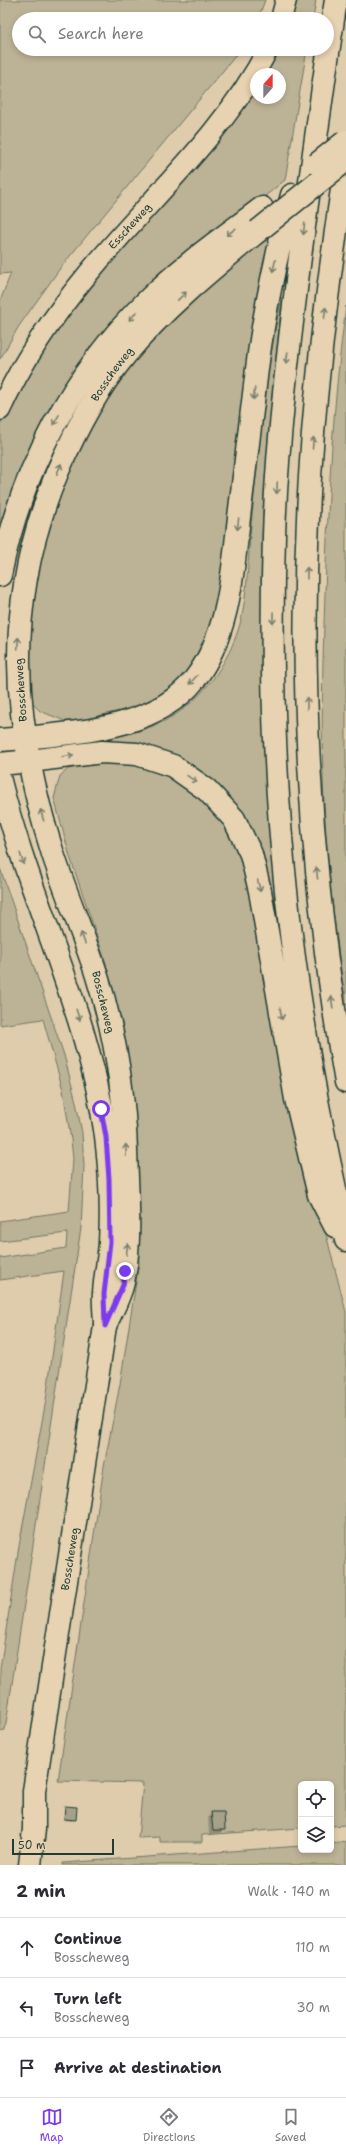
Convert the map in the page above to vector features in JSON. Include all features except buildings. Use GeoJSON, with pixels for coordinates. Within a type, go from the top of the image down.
{"type":"FeatureCollection","features":[{"type":"Feature","properties":{"kind":"main road"},"geometry":{"type":"LineString","coordinates":[[334,13],[336,0]]}},
{"type":"Feature","properties":{"kind":"main road"},"geometry":{"type":"LineString","coordinates":[[328,56],[286,361],[274,537],[273,666],[280,828],[294,953],[302,1015],[321,1127],[346,1240]]}},
{"type":"Feature","properties":{"kind":"main road"},"geometry":{"type":"LineString","coordinates":[[0,740],[95,730],[142,718],[171,701],[194,680],[214,648],[227,605],[234,563],[257,367],[272,272],[326,66]]}},
{"type":"Feature","properties":{"kind":"main road","name":"Bosscheweg"},"geometry":{"type":"LineString","coordinates":[[0,575],[8,536],[29,475],[49,433],[76,386],[109,342],[149,299],[186,266],[346,141]]}},
{"type":"Feature","properties":{"kind":"main road","name":"Bosscheweg"},"geometry":{"type":"LineString","coordinates":[[105,1326],[123,1285],[128,1244],[125,1122],[109,1024],[97,975],[53,855],[25,738],[20,699],[18,656],[21,607],[28,560],[44,505],[70,442],[95,398],[126,354],[199,279],[346,160]]}},
{"type":"Feature","properties":{"kind":"main road"},"geometry":{"type":"LineString","coordinates":[[346,163],[332,256],[310,474],[307,538],[307,672],[311,820],[332,1004],[346,1082]]}},
{"type":"Feature","properties":{"kind":"main road"},"geometry":{"type":"LineString","coordinates":[[332,256],[346,215]]}},
{"type":"Feature","properties":{"kind":"main road"},"geometry":{"type":"LineString","coordinates":[[0,764],[102,752],[137,754],[173,766],[207,790],[234,819],[251,854],[260,891],[296,1099],[319,1195],[346,1246]]}},
{"type":"Feature","properties":{"kind":"main road","name":"Bosscheweg"},"geometry":{"type":"LineString","coordinates":[[0,781],[23,861],[79,1018],[96,1082],[106,1137],[109,1179],[110,1242],[104,1294],[105,1326],[34,1791],[34,1829],[30,1865]]}},
{"type":"Feature","properties":{"kind":"main road","name":"Bosscheweg"},"geometry":{"type":"LineString","coordinates":[[15,1865],[21,1830],[34,1791]]}},
{"type":"Feature","properties":{"kind":"street"},"geometry":{"type":"LineString","coordinates":[[283,12],[286,0]]}},
{"type":"Feature","properties":{"kind":"street","name":"Esscheweg"},"geometry":{"type":"LineString","coordinates":[[0,410],[8,393],[43,335],[86,275],[207,139],[244,93],[264,56]]}},
{"type":"Feature","properties":{"kind":"shaded area"},"geometry":{"type":"Polygon","coordinates":[[[0,0],[265,0],[261,12],[12,12],[12,56],[235,56],[61,267],[19,326],[0,359],[0,301],[11,273],[0,274],[0,0]]]}},
{"type":"Feature","properties":{"kind":"shaded area"},"geometry":{"type":"Polygon","coordinates":[[[294,0],[316,0],[314,12],[290,12],[294,0]]]}},
{"type":"Feature","properties":{"kind":"shaded area"},"geometry":{"type":"Polygon","coordinates":[[[271,56],[306,56],[285,180],[165,277],[110,334],[0,537],[0,425],[16,393],[48,341],[250,90],[250,104],[286,104],[286,68],[265,68],[271,56]]]}},
{"type":"Feature","properties":{"kind":"shaded area"},"geometry":{"type":"Polygon","coordinates":[[[278,221],[228,595],[194,672],[159,698],[139,706],[78,721],[65,721],[40,711],[28,699],[29,598],[63,470],[138,348],[278,221]]]}},
{"type":"Feature","properties":{"kind":"shaded area"},"geometry":{"type":"Polygon","coordinates":[[[282,297],[271,404],[263,512],[262,624],[265,735],[282,957],[225,797],[98,743],[109,738],[151,727],[166,720],[187,706],[205,689],[220,669],[236,636],[245,600],[263,411],[271,354],[282,297]]]}},
{"type":"Feature","properties":{"kind":"shaded area"},"geometry":{"type":"Polygon","coordinates":[[[346,306],[346,1005],[334,920],[328,863],[323,777],[322,686],[326,558],[334,413],[346,306]]]}},
{"type":"Feature","properties":{"kind":"shaded area"},"geometry":{"type":"Polygon","coordinates":[[[94,762],[128,763],[160,771],[188,787],[226,825],[242,853],[309,1168],[346,1312],[346,1825],[334,1826],[334,1781],[298,1781],[298,1828],[202,1835],[202,1842],[160,1842],[160,1837],[138,1838],[143,1783],[58,1781],[104,1466],[120,1384],[139,1263],[134,1154],[122,1051],[106,963],[70,857],[54,798],[60,776],[68,769],[94,762]]]}},
{"type":"Feature","properties":{"kind":"shaded area"},"geometry":{"type":"Polygon","coordinates":[[[0,868],[64,1055],[82,1133],[84,1166],[81,1228],[5,1730],[0,1731],[0,1669],[19,1546],[46,1400],[64,1271],[0,1280],[0,1258],[66,1248],[67,1233],[0,1241],[0,1221],[69,1211],[73,1159],[63,1090],[43,1019],[0,1025],[0,868]]]}},
{"type":"Feature","properties":{"kind":"shaded area"},"geometry":{"type":"Polygon","coordinates":[[[346,1842],[346,1865],[63,1865],[63,1863],[298,1846],[298,1853],[334,1853],[334,1844],[346,1842]]]}},
{"type":"Feature","properties":{"kind":"route"},"geometry":{"type":"LineString","coordinates":[[101,1109],[106,1137],[109,1179],[110,1242],[104,1294],[105,1326],[123,1285],[125,1271]]}}]}
